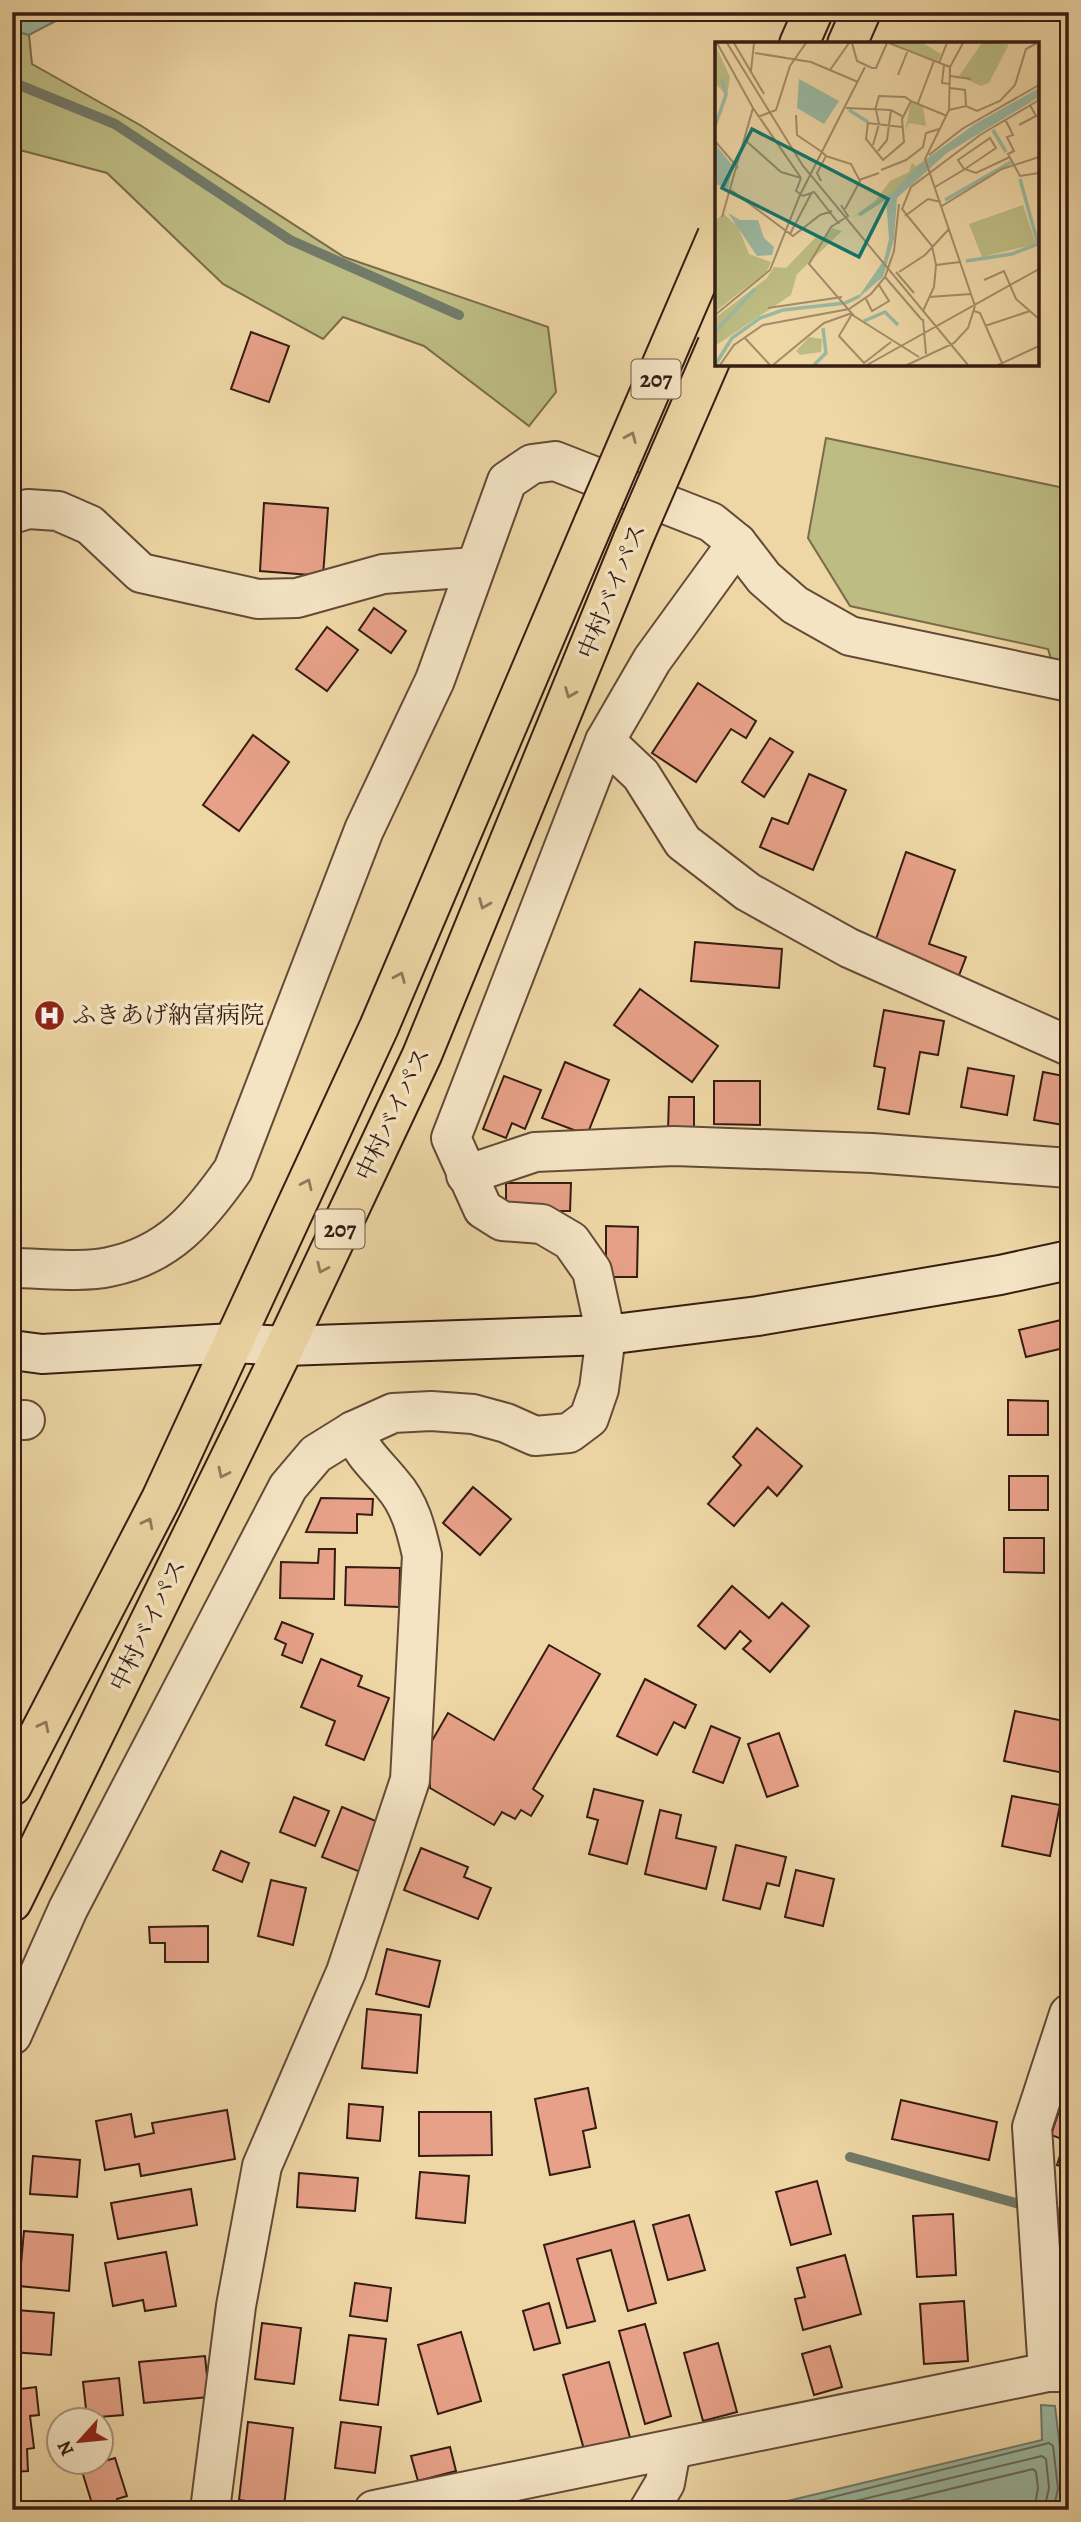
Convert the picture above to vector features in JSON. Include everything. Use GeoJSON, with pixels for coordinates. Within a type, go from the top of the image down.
{"type":"FeatureCollection","features":[{"type":"Feature","properties":{"kind":"highway"},"geometry":{"type":"LineString","coordinates":[[800,42],[813,12]]}},
{"type":"Feature","properties":{"kind":"highway"},"geometry":{"type":"LineString","coordinates":[[848,42],[861,12]]}},
{"type":"Feature","properties":{"kind":"highway","name":"中村バイパス"},"geometry":{"type":"LineString","coordinates":[[12,1786],[161,1499],[379,1027],[715,241]]}},
{"type":"Feature","properties":{"kind":"highway","name":"中村バイパス"},"geometry":{"type":"LineString","coordinates":[[12,1902],[285,1346],[422,1055],[633,539],[715,350]]}},
{"type":"Feature","properties":{"kind":"street"},"geometry":{"type":"LineString","coordinates":[[12,1268],[109,1268],[162,1247],[200,1217],[233,1170],[364,830],[435,680],[506,481],[532,464],[555,461],[710,522],[737,543],[764,578],[795,605],[850,636],[1069,682]]}},
{"type":"Feature","properties":{"kind":"street"},"geometry":{"type":"LineString","coordinates":[[12,514],[28,509],[58,511],[90,525],[141,573],[258,599],[297,598],[383,574],[474,567]]}},
{"type":"Feature","properties":{"kind":"street"},"geometry":{"type":"LineString","coordinates":[[12,2035],[68,1909],[288,1487],[316,1454],[353,1431],[393,1413],[431,1411],[472,1414],[506,1423],[535,1437],[569,1433],[589,1418],[599,1389],[606,1335],[592,1271],[571,1241],[542,1224],[502,1221],[483,1209],[452,1138],[605,741],[652,660],[737,543]]}},
{"type":"Feature","properties":{"kind":"street"},"geometry":{"type":"LineString","coordinates":[[605,741],[641,775],[683,842],[748,892],[849,948],[1069,1046]]}},
{"type":"Feature","properties":{"kind":"street"},"geometry":{"type":"LineString","coordinates":[[466,1175],[535,1153],[674,1146],[872,1153],[1069,1168]]}},
{"type":"Feature","properties":{"kind":"street"},"geometry":{"type":"LineString","coordinates":[[12,1350],[42,1354],[233,1343],[285,1346],[606,1335],[758,1316],[1069,1260]]}},
{"type":"Feature","properties":{"kind":"street"},"geometry":{"type":"LineString","coordinates":[[210,2510],[236,2306],[262,2165],[346,1972],[410,1780],[422,1555],[415,1521],[394,1485],[362,1454],[353,1431]]}},
{"type":"Feature","properties":{"kind":"street"},"geometry":{"type":"LineString","coordinates":[[374,2510],[1058,2372],[1032,2127],[1069,2014]]}},
{"type":"Feature","properties":{"kind":"street"},"geometry":{"type":"LineString","coordinates":[[649,2510],[665,2483],[671,2450]]}},
{"type":"Feature","properties":{"kind":"shaded area"},"geometry":{"type":"Polygon","coordinates":[[[12,30],[29,35],[32,64],[140,125],[344,257],[548,327],[556,392],[529,426],[424,346],[343,317],[323,339],[223,284],[107,173],[12,148],[12,30]]]}},
{"type":"Feature","properties":{"kind":"shaded area"},"geometry":{"type":"Polygon","coordinates":[[[826,438],[1069,489],[1069,720],[1048,649],[850,606],[808,538],[826,438]]]}},
{"type":"Feature","properties":{"kind":"water"},"geometry":{"type":"Polygon","coordinates":[[[12,12],[73,12],[29,35],[12,30],[12,12]]]}},
{"type":"Feature","properties":{"kind":"water"},"geometry":{"type":"Polygon","coordinates":[[[1041,2405],[1055,2406],[1065,2490],[1059,2510],[750,2510],[1042,2440],[1041,2405]]]}},
{"type":"Feature","properties":{"kind":"building"},"geometry":{"type":"Polygon","coordinates":[[[251,332],[289,346],[269,402],[231,389],[251,332]]]}},
{"type":"Feature","properties":{"kind":"building"},"geometry":{"type":"Polygon","coordinates":[[[264,503],[328,508],[323,576],[260,571],[264,503]]]}},
{"type":"Feature","properties":{"kind":"building"},"geometry":{"type":"Polygon","coordinates":[[[374,608],[406,631],[391,653],[359,630],[374,608]]]}},
{"type":"Feature","properties":{"kind":"building"},"geometry":{"type":"Polygon","coordinates":[[[327,627],[358,650],[327,691],[296,669],[327,627]]]}},
{"type":"Feature","properties":{"kind":"building"},"geometry":{"type":"Polygon","coordinates":[[[698,683],[756,721],[746,738],[731,729],[696,782],[652,753],[698,683]]]}},
{"type":"Feature","properties":{"kind":"building"},"geometry":{"type":"Polygon","coordinates":[[[253,735],[289,762],[239,831],[203,805],[253,735]]]}},
{"type":"Feature","properties":{"kind":"building"},"geometry":{"type":"Polygon","coordinates":[[[770,738],[793,752],[764,797],[742,782],[770,738]]]}},
{"type":"Feature","properties":{"kind":"building"},"geometry":{"type":"Polygon","coordinates":[[[809,774],[846,790],[813,870],[760,847],[772,818],[788,824],[809,774]]]}},
{"type":"Feature","properties":{"kind":"building"},"geometry":{"type":"Polygon","coordinates":[[[906,852],[955,870],[929,944],[966,957],[958,978],[873,948],[906,852]]]}},
{"type":"Feature","properties":{"kind":"building"},"geometry":{"type":"Polygon","coordinates":[[[695,942],[782,949],[779,988],[691,981],[695,942]]]}},
{"type":"Feature","properties":{"kind":"building"},"geometry":{"type":"Polygon","coordinates":[[[640,989],[718,1046],[692,1082],[614,1025],[640,989]]]}},
{"type":"Feature","properties":{"kind":"building"},"geometry":{"type":"Polygon","coordinates":[[[884,1010],[944,1021],[938,1055],[920,1052],[909,1114],[878,1109],[885,1068],[874,1066],[884,1010]]]}},
{"type":"Feature","properties":{"kind":"building"},"geometry":{"type":"Polygon","coordinates":[[[565,1062],[609,1080],[587,1135],[542,1118],[565,1062]]]}},
{"type":"Feature","properties":{"kind":"building"},"geometry":{"type":"Polygon","coordinates":[[[968,1068],[1014,1076],[1007,1115],[961,1107],[968,1068]]]}},
{"type":"Feature","properties":{"kind":"building"},"geometry":{"type":"Polygon","coordinates":[[[1043,1072],[1069,1077],[1069,1126],[1034,1120],[1043,1072]]]}},
{"type":"Feature","properties":{"kind":"building"},"geometry":{"type":"Polygon","coordinates":[[[504,1076],[541,1090],[525,1129],[512,1123],[506,1138],[483,1129],[504,1076]]]}},
{"type":"Feature","properties":{"kind":"building"},"geometry":{"type":"Polygon","coordinates":[[[714,1081],[760,1081],[760,1125],[714,1124],[714,1081]]]}},
{"type":"Feature","properties":{"kind":"building"},"geometry":{"type":"Polygon","coordinates":[[[669,1097],[694,1097],[694,1132],[668,1132],[669,1097]]]}},
{"type":"Feature","properties":{"kind":"building"},"geometry":{"type":"Polygon","coordinates":[[[506,1183],[571,1183],[570,1211],[506,1211],[506,1183]]]}},
{"type":"Feature","properties":{"kind":"building"},"geometry":{"type":"Polygon","coordinates":[[[606,1226],[638,1227],[637,1277],[606,1277],[606,1226]]]}},
{"type":"Feature","properties":{"kind":"building"},"geometry":{"type":"Polygon","coordinates":[[[1061,1320],[1068,1347],[1026,1357],[1019,1330],[1061,1320]]]}},
{"type":"Feature","properties":{"kind":"building"},"geometry":{"type":"Polygon","coordinates":[[[1008,1400],[1048,1401],[1048,1435],[1008,1435],[1008,1400]]]}},
{"type":"Feature","properties":{"kind":"building"},"geometry":{"type":"Polygon","coordinates":[[[757,1428],[802,1466],[777,1496],[768,1487],[734,1526],[708,1504],[741,1465],[733,1457],[757,1428]]]}},
{"type":"Feature","properties":{"kind":"building"},"geometry":{"type":"Polygon","coordinates":[[[1009,1476],[1048,1476],[1048,1510],[1009,1510],[1009,1476]]]}},
{"type":"Feature","properties":{"kind":"building"},"geometry":{"type":"Polygon","coordinates":[[[473,1487],[511,1519],[480,1555],[443,1523],[473,1487]]]}},
{"type":"Feature","properties":{"kind":"building"},"geometry":{"type":"Polygon","coordinates":[[[321,1498],[373,1499],[372,1515],[357,1514],[357,1533],[306,1532],[321,1498]]]}},
{"type":"Feature","properties":{"kind":"building"},"geometry":{"type":"Polygon","coordinates":[[[1004,1538],[1044,1538],[1044,1573],[1004,1572],[1004,1538]]]}},
{"type":"Feature","properties":{"kind":"building"},"geometry":{"type":"Polygon","coordinates":[[[319,1549],[335,1549],[334,1599],[280,1598],[281,1562],[318,1563],[319,1549]]]}},
{"type":"Feature","properties":{"kind":"building"},"geometry":{"type":"Polygon","coordinates":[[[346,1567],[400,1568],[399,1607],[345,1605],[346,1567]]]}},
{"type":"Feature","properties":{"kind":"building"},"geometry":{"type":"Polygon","coordinates":[[[732,1586],[769,1618],[782,1603],[809,1626],[770,1672],[743,1649],[751,1641],[740,1631],[725,1649],[698,1626],[732,1586]]]}},
{"type":"Feature","properties":{"kind":"building"},"geometry":{"type":"Polygon","coordinates":[[[282,1622],[313,1634],[302,1663],[282,1655],[286,1644],[275,1639],[282,1622]]]}},
{"type":"Feature","properties":{"kind":"building"},"geometry":{"type":"Polygon","coordinates":[[[549,1645],[600,1674],[533,1789],[543,1796],[531,1816],[521,1810],[515,1819],[502,1812],[494,1825],[430,1788],[429,1746],[448,1713],[494,1740],[549,1645]]]}},
{"type":"Feature","properties":{"kind":"building"},"geometry":{"type":"Polygon","coordinates":[[[321,1659],[362,1676],[358,1686],[389,1698],[364,1760],[326,1745],[335,1721],[301,1707],[321,1659]]]}},
{"type":"Feature","properties":{"kind":"building"},"geometry":{"type":"Polygon","coordinates":[[[645,1679],[696,1705],[685,1728],[674,1722],[657,1755],[617,1736],[645,1679]]]}},
{"type":"Feature","properties":{"kind":"building"},"geometry":{"type":"Polygon","coordinates":[[[1015,1711],[1069,1722],[1069,1774],[1004,1761],[1015,1711]]]}},
{"type":"Feature","properties":{"kind":"building"},"geometry":{"type":"Polygon","coordinates":[[[711,1726],[740,1738],[723,1783],[693,1772],[711,1726]]]}},
{"type":"Feature","properties":{"kind":"building"},"geometry":{"type":"Polygon","coordinates":[[[779,1733],[798,1786],[767,1797],[748,1744],[779,1733]]]}},
{"type":"Feature","properties":{"kind":"building"},"geometry":{"type":"Polygon","coordinates":[[[594,1789],[643,1801],[627,1864],[589,1854],[598,1820],[587,1817],[594,1789]]]}},
{"type":"Feature","properties":{"kind":"building"},"geometry":{"type":"Polygon","coordinates":[[[1012,1796],[1060,1805],[1050,1856],[1002,1846],[1012,1796]]]}},
{"type":"Feature","properties":{"kind":"building"},"geometry":{"type":"Polygon","coordinates":[[[294,1797],[329,1811],[315,1846],[280,1832],[294,1797]]]}},
{"type":"Feature","properties":{"kind":"building"},"geometry":{"type":"Polygon","coordinates":[[[342,1807],[383,1824],[363,1873],[322,1857],[342,1807]]]}},
{"type":"Feature","properties":{"kind":"building"},"geometry":{"type":"Polygon","coordinates":[[[660,1810],[681,1815],[676,1838],[716,1847],[706,1889],[645,1874],[660,1810]]]}},
{"type":"Feature","properties":{"kind":"building"},"geometry":{"type":"Polygon","coordinates":[[[736,1845],[786,1857],[779,1886],[767,1883],[760,1909],[723,1900],[736,1845]]]}},
{"type":"Feature","properties":{"kind":"building"},"geometry":{"type":"Polygon","coordinates":[[[421,1848],[468,1867],[464,1877],[491,1888],[478,1919],[404,1890],[421,1848]]]}},
{"type":"Feature","properties":{"kind":"building"},"geometry":{"type":"Polygon","coordinates":[[[221,1851],[249,1863],[242,1882],[213,1870],[221,1851]]]}},
{"type":"Feature","properties":{"kind":"building"},"geometry":{"type":"Polygon","coordinates":[[[796,1870],[834,1879],[823,1926],[785,1917],[796,1870]]]}},
{"type":"Feature","properties":{"kind":"building"},"geometry":{"type":"Polygon","coordinates":[[[271,1880],[306,1888],[293,1945],[258,1936],[271,1880]]]}},
{"type":"Feature","properties":{"kind":"building"},"geometry":{"type":"Polygon","coordinates":[[[208,1926],[208,1962],[165,1962],[165,1943],[150,1943],[149,1927],[208,1926]]]}},
{"type":"Feature","properties":{"kind":"building"},"geometry":{"type":"Polygon","coordinates":[[[387,1949],[440,1961],[429,2007],[376,1994],[387,1949]]]}},
{"type":"Feature","properties":{"kind":"building"},"geometry":{"type":"Polygon","coordinates":[[[367,2009],[421,2015],[417,2073],[362,2068],[367,2009]]]}},
{"type":"Feature","properties":{"kind":"building"},"geometry":{"type":"Polygon","coordinates":[[[1069,2081],[1069,2169],[1057,2165],[1065,2140],[1051,2135],[1069,2081]]]}},
{"type":"Feature","properties":{"kind":"building"},"geometry":{"type":"Polygon","coordinates":[[[588,2088],[596,2128],[583,2131],[590,2167],[550,2175],[535,2099],[588,2088]]]}},
{"type":"Feature","properties":{"kind":"building"},"geometry":{"type":"Polygon","coordinates":[[[901,2100],[997,2122],[989,2160],[892,2139],[901,2100]]]}},
{"type":"Feature","properties":{"kind":"building"},"geometry":{"type":"Polygon","coordinates":[[[349,2104],[383,2107],[380,2141],[347,2138],[349,2104]]]}},
{"type":"Feature","properties":{"kind":"building"},"geometry":{"type":"Polygon","coordinates":[[[227,2110],[235,2159],[141,2176],[139,2164],[105,2170],[96,2121],[131,2114],[135,2137],[154,2133],[152,2123],[227,2110]]]}},
{"type":"Feature","properties":{"kind":"building"},"geometry":{"type":"Polygon","coordinates":[[[419,2112],[491,2112],[492,2155],[419,2156],[419,2112]]]}},
{"type":"Feature","properties":{"kind":"building"},"geometry":{"type":"Polygon","coordinates":[[[33,2156],[80,2160],[77,2197],[30,2194],[33,2156]]]}},
{"type":"Feature","properties":{"kind":"building"},"geometry":{"type":"Polygon","coordinates":[[[420,2172],[469,2176],[465,2223],[416,2218],[420,2172]]]}},
{"type":"Feature","properties":{"kind":"building"},"geometry":{"type":"Polygon","coordinates":[[[299,2173],[358,2178],[355,2211],[297,2207],[299,2173]]]}},
{"type":"Feature","properties":{"kind":"building"},"geometry":{"type":"Polygon","coordinates":[[[817,2181],[831,2234],[791,2245],[776,2192],[817,2181]]]}},
{"type":"Feature","properties":{"kind":"building"},"geometry":{"type":"Polygon","coordinates":[[[191,2189],[197,2225],[118,2239],[111,2203],[191,2189]]]}},
{"type":"Feature","properties":{"kind":"building"},"geometry":{"type":"Polygon","coordinates":[[[953,2214],[956,2275],[917,2277],[913,2216],[953,2214]]]}},
{"type":"Feature","properties":{"kind":"building"},"geometry":{"type":"Polygon","coordinates":[[[689,2215],[705,2270],[668,2280],[653,2225],[689,2215]]]}},
{"type":"Feature","properties":{"kind":"building"},"geometry":{"type":"Polygon","coordinates":[[[634,2221],[656,2303],[628,2311],[611,2250],[577,2259],[595,2321],[567,2328],[544,2245],[634,2221]]]}},
{"type":"Feature","properties":{"kind":"building"},"geometry":{"type":"Polygon","coordinates":[[[24,2231],[73,2235],[69,2291],[19,2286],[24,2231]]]}},
{"type":"Feature","properties":{"kind":"building"},"geometry":{"type":"Polygon","coordinates":[[[1063,2251],[1069,2251],[1069,2326],[1068,2326],[1063,2251]]]}},
{"type":"Feature","properties":{"kind":"building"},"geometry":{"type":"Polygon","coordinates":[[[166,2252],[176,2306],[145,2311],[143,2300],[113,2306],[105,2263],[166,2252]]]}},
{"type":"Feature","properties":{"kind":"building"},"geometry":{"type":"Polygon","coordinates":[[[845,2255],[861,2314],[803,2330],[795,2299],[805,2297],[797,2268],[845,2255]]]}},
{"type":"Feature","properties":{"kind":"building"},"geometry":{"type":"Polygon","coordinates":[[[355,2283],[391,2288],[387,2321],[350,2316],[355,2283]]]}},
{"type":"Feature","properties":{"kind":"building"},"geometry":{"type":"Polygon","coordinates":[[[964,2301],[968,2361],[924,2364],[920,2304],[964,2301]]]}},
{"type":"Feature","properties":{"kind":"building"},"geometry":{"type":"Polygon","coordinates":[[[549,2303],[560,2343],[534,2350],[523,2311],[549,2303]]]}},
{"type":"Feature","properties":{"kind":"building"},"geometry":{"type":"Polygon","coordinates":[[[16,2310],[54,2313],[51,2355],[13,2352],[16,2310]]]}},
{"type":"Feature","properties":{"kind":"building"},"geometry":{"type":"Polygon","coordinates":[[[262,2323],[301,2328],[294,2384],[255,2379],[262,2323]]]}},
{"type":"Feature","properties":{"kind":"building"},"geometry":{"type":"Polygon","coordinates":[[[645,2324],[671,2416],[645,2424],[619,2331],[645,2324]]]}},
{"type":"Feature","properties":{"kind":"building"},"geometry":{"type":"Polygon","coordinates":[[[461,2332],[481,2401],[438,2414],[418,2345],[461,2332]]]}},
{"type":"Feature","properties":{"kind":"building"},"geometry":{"type":"Polygon","coordinates":[[[349,2335],[386,2339],[378,2405],[340,2400],[349,2335]]]}},
{"type":"Feature","properties":{"kind":"building"},"geometry":{"type":"Polygon","coordinates":[[[718,2343],[737,2412],[703,2421],[684,2353],[718,2343]]]}},
{"type":"Feature","properties":{"kind":"building"},"geometry":{"type":"Polygon","coordinates":[[[830,2346],[842,2387],[814,2395],[802,2354],[830,2346]]]}},
{"type":"Feature","properties":{"kind":"building"},"geometry":{"type":"Polygon","coordinates":[[[205,2356],[209,2397],[144,2403],[139,2362],[205,2356]]]}},
{"type":"Feature","properties":{"kind":"building"},"geometry":{"type":"Polygon","coordinates":[[[609,2362],[631,2441],[585,2453],[563,2375],[609,2362]]]}},
{"type":"Feature","properties":{"kind":"building"},"geometry":{"type":"Polygon","coordinates":[[[119,2378],[123,2415],[116,2416],[116,2406],[86,2406],[83,2382],[119,2378]]]}},
{"type":"Feature","properties":{"kind":"building"},"geometry":{"type":"Polygon","coordinates":[[[36,2387],[39,2415],[30,2416],[34,2448],[27,2449],[28,2471],[12,2472],[12,2390],[36,2387]]]}},
{"type":"Feature","properties":{"kind":"building"},"geometry":{"type":"Polygon","coordinates":[[[248,2422],[293,2428],[284,2506],[239,2500],[248,2422]]]}},
{"type":"Feature","properties":{"kind":"building"},"geometry":{"type":"Polygon","coordinates":[[[341,2422],[381,2427],[375,2473],[335,2468],[341,2422]]]}},
{"type":"Feature","properties":{"kind":"building"},"geometry":{"type":"Polygon","coordinates":[[[450,2447],[456,2471],[418,2481],[411,2456],[450,2447]]]}},
{"type":"Feature","properties":{"kind":"building"},"geometry":{"type":"Polygon","coordinates":[[[116,2461],[127,2496],[117,2499],[120,2510],[94,2510],[83,2476],[116,2476],[116,2461]]]}},
{"type":"Feature","properties":{"kind":"waterway"},"geometry":{"type":"LineString","coordinates":[[12,82],[115,124],[290,240],[459,315]]}},
{"type":"Feature","properties":{"kind":"waterway"},"geometry":{"type":"LineString","coordinates":[[850,2157],[1023,2205]]}},
{"type":"Feature","properties":{"kind":"waterway"},"geometry":{"type":"LineString","coordinates":[[1051,2211],[1069,2214]]}},
{"type":"Feature","properties":{"kind":"place","name":"ふきあげ納富病院"},"geometry":{"type":"Point","coordinates":[49,1015]}}]}
